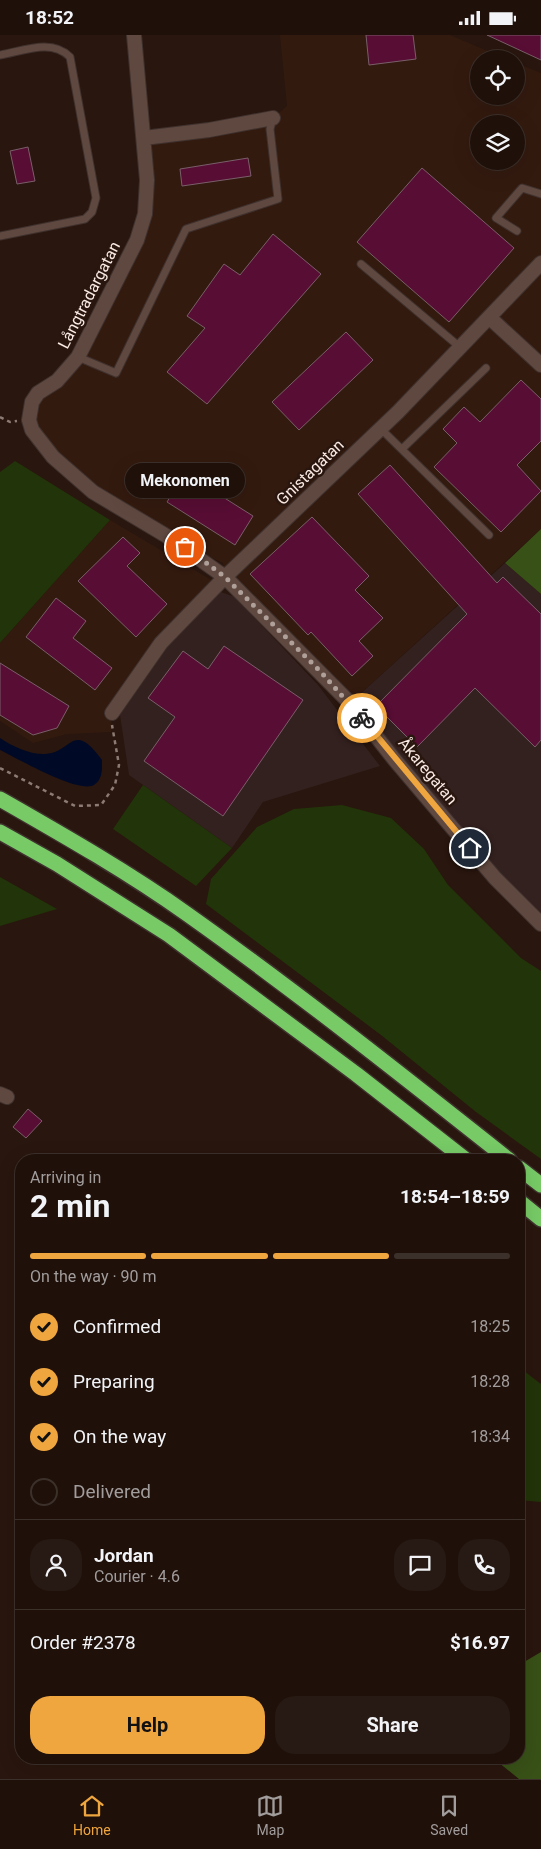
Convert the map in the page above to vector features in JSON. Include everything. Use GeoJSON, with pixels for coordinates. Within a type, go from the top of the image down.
{"type":"FeatureCollection","features":[{"type":"Feature","properties":{"kind":"highway"},"geometry":{"type":"LineString","coordinates":[[0,799],[67,837],[186,913],[371,1051],[501,1154]]}},
{"type":"Feature","properties":{"kind":"highway"},"geometry":{"type":"LineString","coordinates":[[0,832],[57,864],[169,935],[356,1074],[458,1154]]}},
{"type":"Feature","properties":{"kind":"highway"},"geometry":{"type":"LineString","coordinates":[[525,1173],[541,1185]]}},
{"type":"Feature","properties":{"kind":"highway"},"geometry":{"type":"LineString","coordinates":[[525,1206],[541,1219]]}},
{"type":"Feature","properties":{"kind":"street","name":"Långtradargatan"},"geometry":{"type":"LineString","coordinates":[[29,420],[32,402],[38,393],[57,381],[78,357],[137,240],[145,215],[147,180],[134,35]]}},
{"type":"Feature","properties":{"kind":"street"},"geometry":{"type":"LineString","coordinates":[[144,138],[209,130],[273,118]]}},
{"type":"Feature","properties":{"kind":"street","name":"Gnistagatan"},"geometry":{"type":"LineString","coordinates":[[112,713],[161,643],[225,577],[381,429],[541,263]]}},
{"type":"Feature","properties":{"kind":"street"},"geometry":{"type":"LineString","coordinates":[[490,318],[541,365]]}},
{"type":"Feature","properties":{"kind":"street"},"geometry":{"type":"LineString","coordinates":[[29,420],[39,441],[93,492],[170,538],[225,577]]}},
{"type":"Feature","properties":{"kind":"street","name":"Åkaregatan"},"geometry":{"type":"LineString","coordinates":[[225,577],[350,703],[394,759],[495,878],[541,924]]}},
{"type":"Feature","properties":{"kind":"lane"},"geometry":{"type":"LineString","coordinates":[[0,55],[51,45],[63,49],[70,57],[96,198],[92,212],[85,219],[0,236]]}},
{"type":"Feature","properties":{"kind":"lane"},"geometry":{"type":"LineString","coordinates":[[78,357],[116,373],[186,229],[278,199],[270,129],[273,118]]}},
{"type":"Feature","properties":{"kind":"lane"},"geometry":{"type":"LineString","coordinates":[[517,231],[496,218],[522,188],[541,194]]}},
{"type":"Feature","properties":{"kind":"lane"},"geometry":{"type":"LineString","coordinates":[[361,264],[461,348]]}},
{"type":"Feature","properties":{"kind":"lane"},"geometry":{"type":"LineString","coordinates":[[402,449],[486,368]]}},
{"type":"Feature","properties":{"kind":"lane"},"geometry":{"type":"LineString","coordinates":[[381,429],[489,535]]}},
{"type":"Feature","properties":{"kind":"path"},"geometry":{"type":"LineString","coordinates":[[0,417],[10,422],[29,420]]}},
{"type":"Feature","properties":{"kind":"path"},"geometry":{"type":"LineString","coordinates":[[0,768],[75,806],[101,805],[115,785],[119,765],[111,732],[112,713]]}},
{"type":"Feature","properties":{"kind":"shaded area"},"geometry":{"type":"Polygon","coordinates":[[[280,35],[450,35],[485,50],[470,50],[470,105],[525,105],[525,67],[541,73],[541,529],[350,703],[225,577],[223,563],[170,538],[53,457],[29,412],[78,357],[145,215],[144,138],[273,118],[287,106],[280,35]]]}},
{"type":"Feature","properties":{"kind":"shaded area"},"geometry":{"type":"Polygon","coordinates":[[[110,520],[218,584],[112,713],[111,732],[67,734],[33,743],[0,721],[0,643],[110,520]]]}},
{"type":"Feature","properties":{"kind":"shaded area"},"geometry":{"type":"Polygon","coordinates":[[[505,563],[541,594],[541,924],[350,703],[505,563]]]}},
{"type":"Feature","properties":{"kind":"shaded area"},"geometry":{"type":"Polygon","coordinates":[[[221,592],[235,597],[318,685],[380,766],[263,802],[232,848],[129,775],[120,715],[167,648],[221,592]]]}},
{"type":"Feature","properties":{"kind":"green space"},"geometry":{"type":"Polygon","coordinates":[[[15,461],[110,520],[0,643],[0,472],[15,461]]]}},
{"type":"Feature","properties":{"kind":"green space"},"geometry":{"type":"Polygon","coordinates":[[[541,529],[541,594],[505,563],[541,529]]]}},
{"type":"Feature","properties":{"kind":"green space"},"geometry":{"type":"Polygon","coordinates":[[[143,785],[232,848],[196,886],[113,829],[143,785]]]}},
{"type":"Feature","properties":{"kind":"green space"},"geometry":{"type":"Polygon","coordinates":[[[342,805],[391,818],[424,849],[448,885],[521,958],[541,971],[541,1159],[476,1112],[381,1035],[206,904],[211,879],[257,827],[294,809],[342,805]]]}},
{"type":"Feature","properties":{"kind":"green space"},"geometry":{"type":"Polygon","coordinates":[[[0,877],[57,909],[0,926],[0,877]]]}},
{"type":"Feature","properties":{"kind":"green space"},"geometry":{"type":"Polygon","coordinates":[[[525,1372],[541,1384],[541,1502],[525,1501],[525,1372]]]}},
{"type":"Feature","properties":{"kind":"green space"},"geometry":{"type":"Polygon","coordinates":[[[541,1652],[541,1779],[519,1779],[500,1764],[525,1764],[525,1661],[541,1652]]]}},
{"type":"Feature","properties":{"kind":"water"},"geometry":{"type":"Polygon","coordinates":[[[0,738],[20,749],[44,754],[53,753],[78,740],[84,742],[102,760],[100,777],[94,785],[86,786],[62,780],[0,750],[0,738]]]}},
{"type":"Feature","properties":{"kind":"building"},"geometry":{"type":"Polygon","coordinates":[[[366,35],[413,35],[416,59],[369,65],[366,35]]]}},
{"type":"Feature","properties":{"kind":"building"},"geometry":{"type":"Polygon","coordinates":[[[487,35],[541,35],[541,60],[525,53],[525,50],[519,50],[487,35]]]}},
{"type":"Feature","properties":{"kind":"building"},"geometry":{"type":"Polygon","coordinates":[[[28,147],[35,181],[17,184],[10,151],[28,147]]]}},
{"type":"Feature","properties":{"kind":"building"},"geometry":{"type":"Polygon","coordinates":[[[248,158],[251,176],[182,186],[180,169],[248,158]]]}},
{"type":"Feature","properties":{"kind":"building"},"geometry":{"type":"Polygon","coordinates":[[[422,168],[514,248],[449,322],[357,242],[422,168]]]}},
{"type":"Feature","properties":{"kind":"building"},"geometry":{"type":"Polygon","coordinates":[[[273,234],[321,274],[207,404],[167,372],[205,328],[187,316],[224,264],[240,275],[273,234]]]}},
{"type":"Feature","properties":{"kind":"building"},"geometry":{"type":"Polygon","coordinates":[[[346,332],[373,360],[299,430],[272,402],[346,332]]]}},
{"type":"Feature","properties":{"kind":"building"},"geometry":{"type":"Polygon","coordinates":[[[521,380],[541,399],[541,441],[517,465],[541,491],[501,532],[434,467],[457,443],[443,429],[464,407],[480,422],[521,380]]]}},
{"type":"Feature","properties":{"kind":"building"},"geometry":{"type":"Polygon","coordinates":[[[390,465],[497,583],[503,577],[541,614],[541,740],[535,747],[475,688],[417,747],[376,706],[467,614],[358,494],[390,465]]]}},
{"type":"Feature","properties":{"kind":"building"},"geometry":{"type":"Polygon","coordinates":[[[185,473],[253,516],[235,545],[167,502],[185,473]]]}},
{"type":"Feature","properties":{"kind":"building"},"geometry":{"type":"Polygon","coordinates":[[[312,517],[369,576],[355,590],[383,618],[359,641],[373,656],[352,676],[311,632],[308,635],[250,574],[312,517]]]}},
{"type":"Feature","properties":{"kind":"building"},"geometry":{"type":"Polygon","coordinates":[[[123,537],[140,553],[127,566],[167,604],[136,637],[78,581],[123,537]]]}},
{"type":"Feature","properties":{"kind":"building"},"geometry":{"type":"Polygon","coordinates":[[[56,598],[86,621],[73,638],[112,668],[95,690],[26,637],[56,598]]]}},
{"type":"Feature","properties":{"kind":"building"},"geometry":{"type":"Polygon","coordinates":[[[224,646],[303,700],[223,816],[144,761],[175,717],[148,698],[183,651],[208,669],[224,646]]]}},
{"type":"Feature","properties":{"kind":"building"},"geometry":{"type":"Polygon","coordinates":[[[0,663],[69,706],[57,728],[33,735],[0,715],[0,663]]]}},
{"type":"Feature","properties":{"kind":"building"},"geometry":{"type":"Polygon","coordinates":[[[28,1109],[42,1121],[26,1138],[13,1127],[28,1109]]]}},
{"type":"Feature","properties":{"kind":"way so far"},"geometry":{"type":"LineString","coordinates":[[185,547],[225,577],[320,671],[362,718]]}},
{"type":"Feature","properties":{"kind":"place","name":"Mekonomen"},"geometry":{"type":"Point","coordinates":[185,547]}},
{"type":"Feature","properties":{"kind":"route"},"geometry":{"type":"LineString","coordinates":[[362,718],[394,759],[470,848]]}}]}
